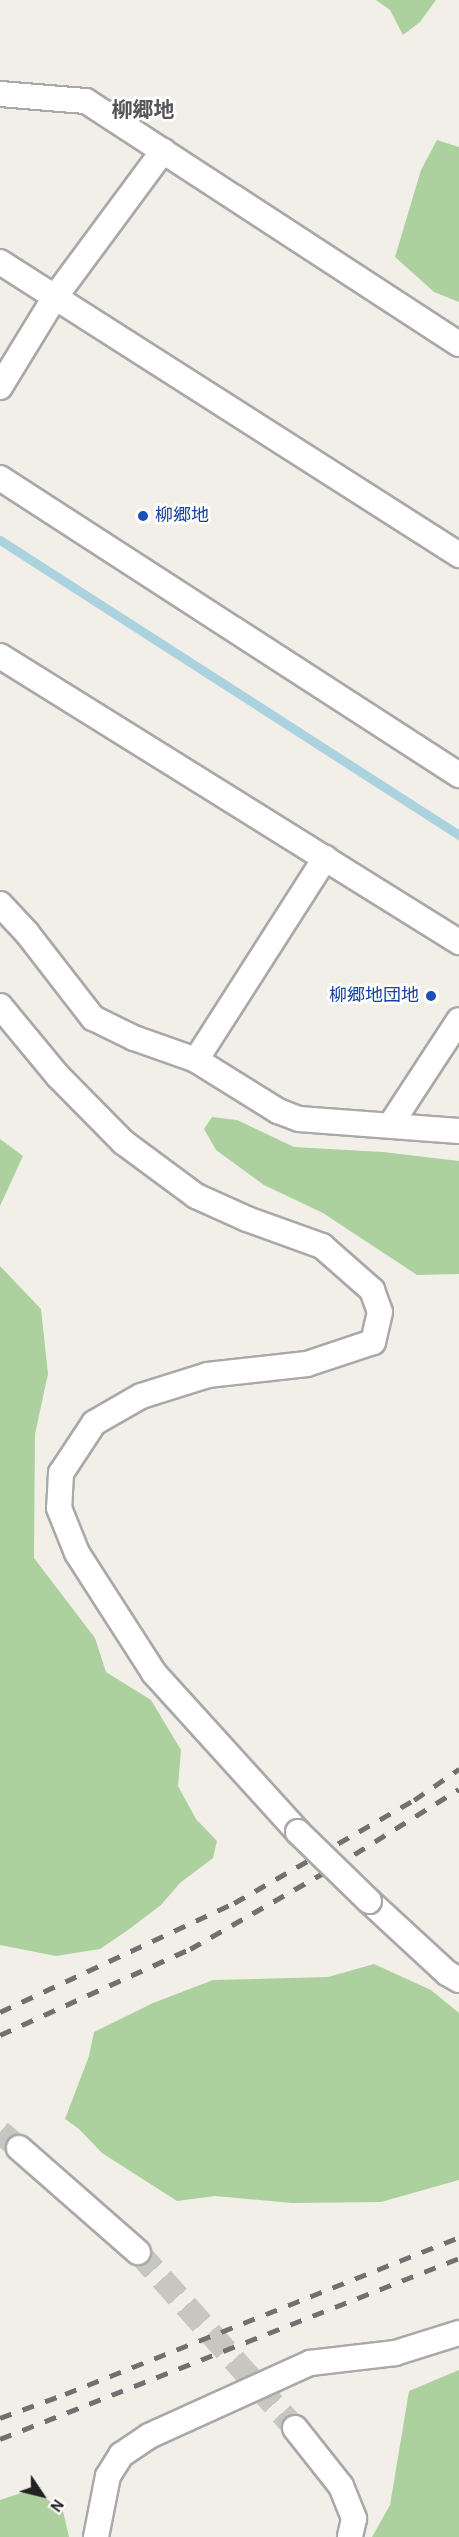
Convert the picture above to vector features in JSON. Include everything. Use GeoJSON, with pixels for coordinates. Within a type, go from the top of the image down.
{"type":"FeatureCollection","features":[{"type":"Feature","properties":{"kind":"street"},"geometry":{"type":"LineString","coordinates":[[0,94],[86,101],[459,344]]}},
{"type":"Feature","properties":{"kind":"street"},"geometry":{"type":"LineString","coordinates":[[0,387],[55,297],[163,151]]}},
{"type":"Feature","properties":{"kind":"street"},"geometry":{"type":"LineString","coordinates":[[0,262],[459,555]]}},
{"type":"Feature","properties":{"kind":"street"},"geometry":{"type":"LineString","coordinates":[[0,478],[459,775]]}},
{"type":"Feature","properties":{"kind":"street"},"geometry":{"type":"LineString","coordinates":[[0,656],[459,942]]}},
{"type":"Feature","properties":{"kind":"street"},"geometry":{"type":"LineString","coordinates":[[196,1060],[325,858]]}},
{"type":"Feature","properties":{"kind":"street"},"geometry":{"type":"LineString","coordinates":[[0,904],[27,933],[93,1018],[134,1038],[196,1060],[278,1111],[299,1119],[391,1124],[459,1131]]}},
{"type":"Feature","properties":{"kind":"street"},"geometry":{"type":"LineString","coordinates":[[0,1006],[58,1076],[123,1142],[196,1196],[247,1219],[322,1246],[372,1290],[380,1312],[373,1342],[307,1364],[208,1375],[141,1396],[94,1423],[62,1473],[59,1508],[77,1553],[154,1673],[297,1832],[447,1973],[459,1980]]}},
{"type":"Feature","properties":{"kind":"street"},"geometry":{"type":"LineString","coordinates":[[391,1124],[459,1020]]}},
{"type":"Feature","properties":{"kind":"street"},"geometry":{"type":"LineString","coordinates":[[19,2148],[138,2252]]}},
{"type":"Feature","properties":{"kind":"street"},"geometry":{"type":"LineString","coordinates":[[96,2537],[108,2475],[121,2455],[149,2436],[310,2363],[395,2353],[459,2333]]}},
{"type":"Feature","properties":{"kind":"street"},"geometry":{"type":"LineString","coordinates":[[295,2428],[341,2486],[354,2520],[350,2537]]}},
{"type":"Feature","properties":{"kind":"green space"},"geometry":{"type":"Polygon","coordinates":[[[376,0],[436,0],[420,22],[403,35],[390,10],[376,0]]]}},
{"type":"Feature","properties":{"kind":"green space"},"geometry":{"type":"Polygon","coordinates":[[[437,140],[459,147],[459,302],[434,292],[395,257],[421,170],[437,140]]]}},
{"type":"Feature","properties":{"kind":"green space"},"geometry":{"type":"Polygon","coordinates":[[[212,1117],[237,1120],[294,1147],[383,1152],[459,1161],[459,1274],[417,1275],[323,1213],[264,1185],[216,1150],[204,1129],[212,1117]]]}},
{"type":"Feature","properties":{"kind":"green space"},"geometry":{"type":"Polygon","coordinates":[[[0,1139],[23,1156],[0,1206],[0,1139]]]}},
{"type":"Feature","properties":{"kind":"green space"},"geometry":{"type":"Polygon","coordinates":[[[0,1266],[41,1309],[48,1374],[35,1434],[34,1558],[95,1638],[106,1672],[151,1700],[181,1750],[178,1786],[196,1819],[217,1841],[213,1858],[180,1883],[161,1905],[128,1930],[100,1949],[56,1956],[0,1945],[0,1266]]]}},
{"type":"Feature","properties":{"kind":"green space"},"geometry":{"type":"Polygon","coordinates":[[[374,1964],[431,1990],[459,2013],[459,2180],[381,2202],[292,2203],[215,2196],[177,2201],[102,2153],[79,2129],[65,2119],[89,2056],[94,2032],[153,2003],[213,1980],[328,1977],[374,1964]]]}},
{"type":"Feature","properties":{"kind":"green space"},"geometry":{"type":"Polygon","coordinates":[[[459,2370],[459,2537],[372,2537],[390,2505],[409,2391],[459,2370]]]}},
{"type":"Feature","properties":{"kind":"green space"},"geometry":{"type":"Polygon","coordinates":[[[33,2489],[63,2511],[69,2537],[0,2537],[0,2500],[33,2489]]]}},
{"type":"Feature","properties":{"kind":"waterway"},"geometry":{"type":"LineString","coordinates":[[0,540],[459,835]]}},
{"type":"Feature","properties":{"kind":"tunnel"},"geometry":{"type":"LineString","coordinates":[[0,2132],[19,2148]]}},
{"type":"Feature","properties":{"kind":"tunnel"},"geometry":{"type":"LineString","coordinates":[[138,2252],[295,2428]]}},
{"type":"Feature","properties":{"kind":"railway"},"geometry":{"type":"LineString","coordinates":[[0,2012],[234,1903],[414,1800],[459,1769]]}},
{"type":"Feature","properties":{"kind":"railway"},"geometry":{"type":"LineString","coordinates":[[0,2035],[190,1949],[334,1867],[459,1789]]}},
{"type":"Feature","properties":{"kind":"railway"},"geometry":{"type":"LineString","coordinates":[[0,2418],[459,2237]]}},
{"type":"Feature","properties":{"kind":"railway"},"geometry":{"type":"LineString","coordinates":[[0,2439],[459,2258]]}},
{"type":"Feature","properties":{"kind":"place","name":"柳郷地"},"geometry":{"type":"Point","coordinates":[143,516]}},
{"type":"Feature","properties":{"kind":"place","name":"柳郷地団地"},"geometry":{"type":"Point","coordinates":[431,996]}},
{"type":"Feature","properties":{"kind":"district","name":"柳郷地"},"geometry":{"type":"Point","coordinates":[143,111]}}]}
